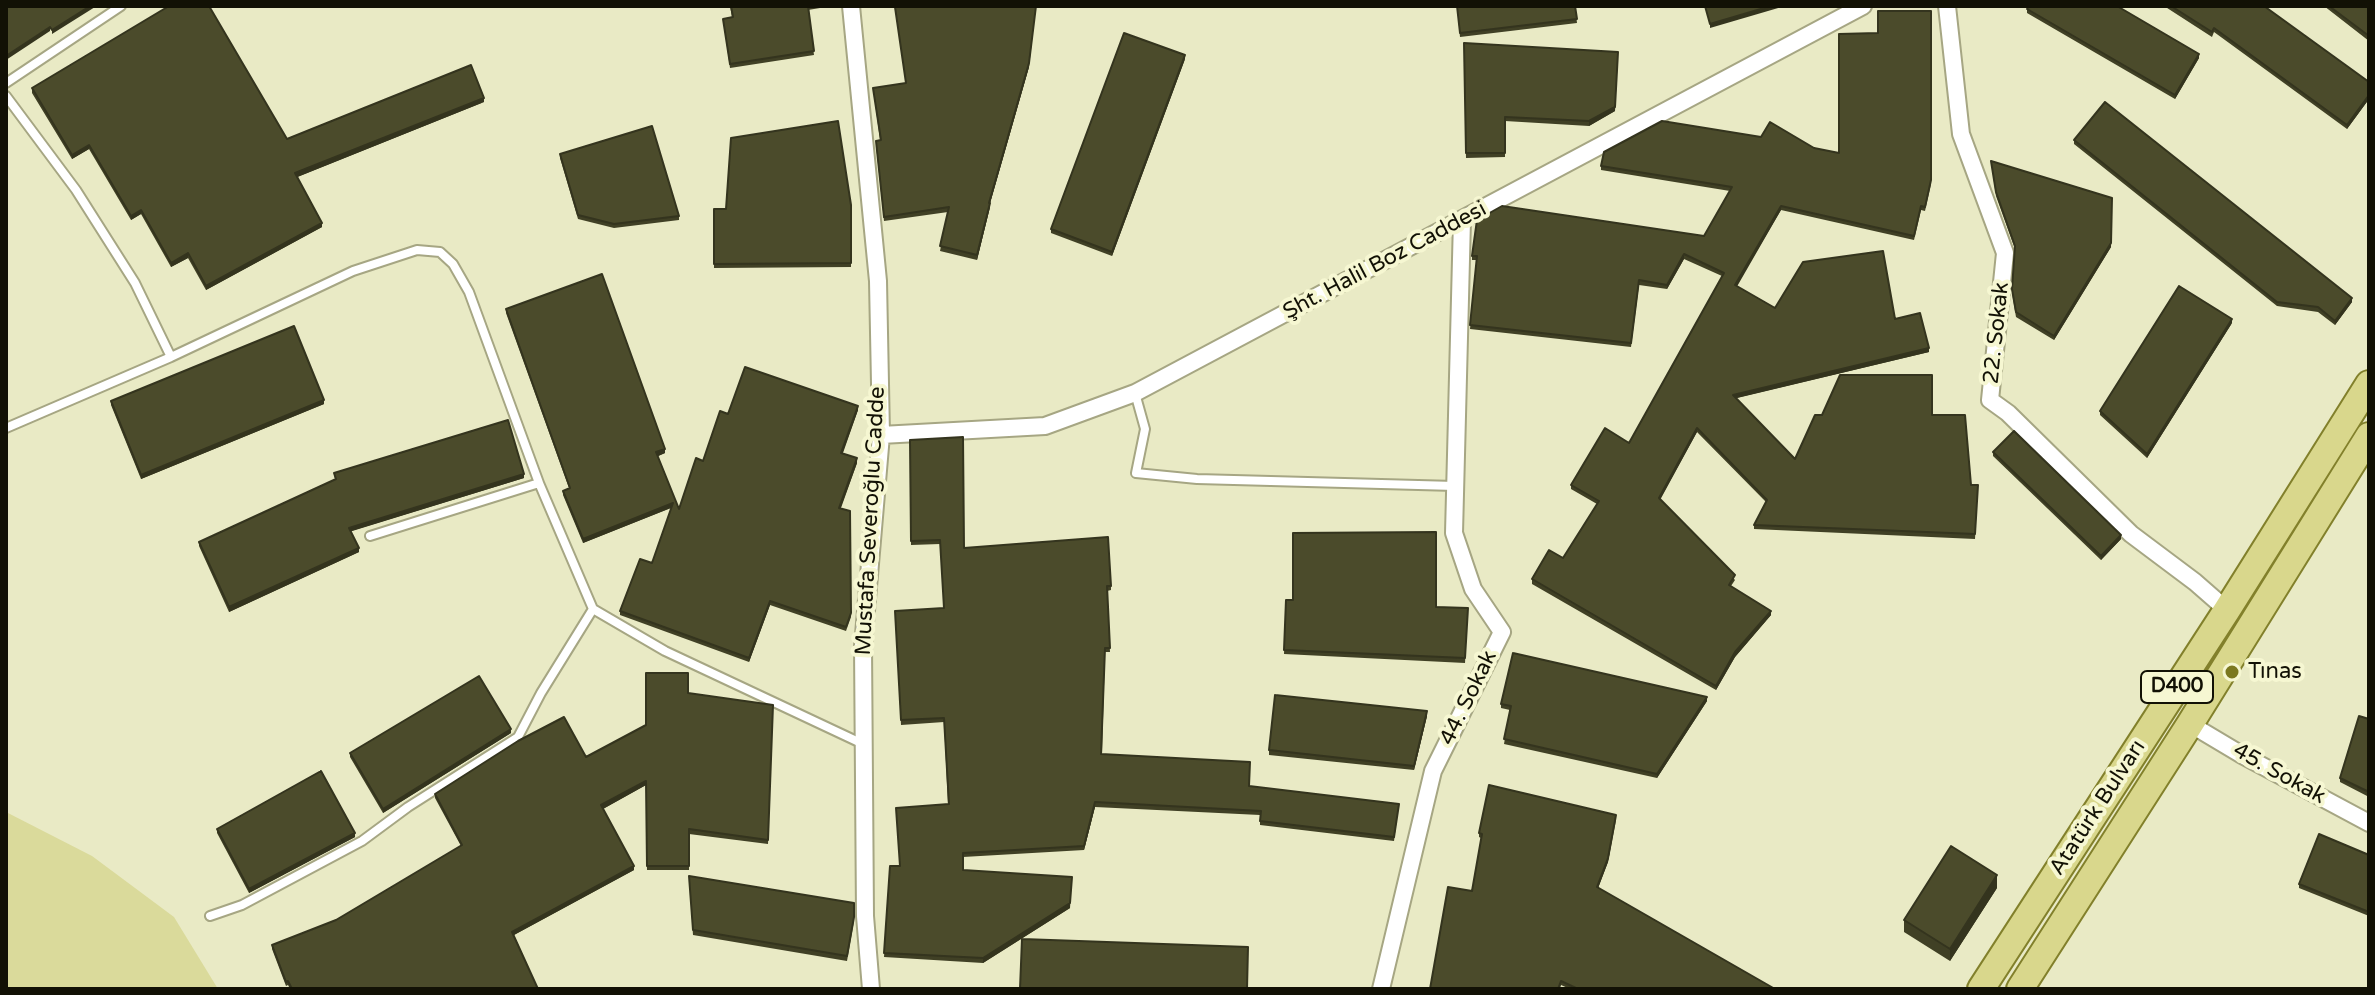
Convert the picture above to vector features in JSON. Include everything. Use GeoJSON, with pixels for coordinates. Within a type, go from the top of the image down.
{"type":"FeatureCollection","features":[{"type":"Feature","properties":{"kind":"main road","name":"Atatürk Bulvarı"},"geometry":{"type":"LineString","coordinates":[[1981,989],[2227,610],[2369,384]]}},
{"type":"Feature","properties":{"kind":"main road","name":"Atatürk Bulvarı"},"geometry":{"type":"LineString","coordinates":[[2020,989],[2367,444]]}},
{"type":"Feature","properties":{"kind":"street","name":"Mustafa Severoğlu Cadde"},"geometry":{"type":"LineString","coordinates":[[851,6],[878,281],[881,435],[863,646],[865,916],[871,989]]}},
{"type":"Feature","properties":{"kind":"street","name":"Şht. Halil Boz Caddesi"},"geometry":{"type":"LineString","coordinates":[[881,435],[1045,426],[1135,393],[1462,220],[1833,14],[1863,6]]}},
{"type":"Feature","properties":{"kind":"street","name":"22. Sokak"},"geometry":{"type":"LineString","coordinates":[[1947,6],[1961,134],[2005,253],[1990,400],[2008,413],[2131,534],[2227,610]]}},
{"type":"Feature","properties":{"kind":"street","name":"44. Sokak"},"geometry":{"type":"LineString","coordinates":[[1381,989],[1433,771],[1502,632],[1473,589],[1454,533],[1462,220]]}},
{"type":"Feature","properties":{"kind":"street","name":"45. Sokak"},"geometry":{"type":"LineString","coordinates":[[2190,724],[2369,823]]}},
{"type":"Feature","properties":{"kind":"lane"},"geometry":{"type":"LineString","coordinates":[[6,83],[121,6]]}},
{"type":"Feature","properties":{"kind":"lane"},"geometry":{"type":"LineString","coordinates":[[6,96],[76,190],[135,283],[171,357]]}},
{"type":"Feature","properties":{"kind":"lane"},"geometry":{"type":"LineString","coordinates":[[6,428],[171,357],[353,271],[417,250],[440,252],[453,264],[469,292],[539,483],[593,609],[665,651],[863,745]]}},
{"type":"Feature","properties":{"kind":"lane"},"geometry":{"type":"LineString","coordinates":[[1135,393],[1145,429],[1136,473],[1197,479],[1455,486]]}},
{"type":"Feature","properties":{"kind":"lane"},"geometry":{"type":"LineString","coordinates":[[370,536],[539,483]]}},
{"type":"Feature","properties":{"kind":"lane"},"geometry":{"type":"LineString","coordinates":[[210,916],[242,905],[362,841],[408,807],[518,737],[593,609]]}},
{"type":"Feature","properties":{"kind":"green space"},"geometry":{"type":"Polygon","coordinates":[[[6,812],[92,856],[174,917],[218,989],[6,989],[6,812]]]}},
{"type":"Feature","properties":{"kind":"building"},"geometry":{"type":"Polygon","coordinates":[[[6,6],[90,6],[52,30],[50,27],[6,56],[6,6]]]}},
{"type":"Feature","properties":{"kind":"building"},"geometry":{"type":"Polygon","coordinates":[[[169,6],[209,6],[287,139],[471,65],[484,98],[295,173],[322,223],[206,286],[188,253],[171,263],[141,210],[131,216],[89,145],[72,155],[32,88],[169,6]]]}},
{"type":"Feature","properties":{"kind":"building"},"geometry":{"type":"Polygon","coordinates":[[[731,6],[808,6],[814,51],[730,64],[723,19],[733,17],[731,6]]]}},
{"type":"Feature","properties":{"kind":"building"},"geometry":{"type":"Polygon","coordinates":[[[1036,6],[1029,63],[977,255],[940,246],[949,207],[884,217],[876,141],[881,140],[873,88],[906,83],[895,7],[1036,6]]]}},
{"type":"Feature","properties":{"kind":"building"},"geometry":{"type":"Polygon","coordinates":[[[1457,6],[1575,6],[1577,19],[1460,33],[1457,6]]]}},
{"type":"Feature","properties":{"kind":"building"},"geometry":{"type":"Polygon","coordinates":[[[1705,6],[1771,6],[1710,24],[1705,6]]]}},
{"type":"Feature","properties":{"kind":"building"},"geometry":{"type":"Polygon","coordinates":[[[2029,6],[2117,6],[2199,54],[2175,95],[2027,9],[2029,6]]]}},
{"type":"Feature","properties":{"kind":"building"},"geometry":{"type":"Polygon","coordinates":[[[2171,6],[2264,6],[2369,82],[2369,95],[2347,125],[2214,28],[2212,32],[2171,6]]]}},
{"type":"Feature","properties":{"kind":"building"},"geometry":{"type":"Polygon","coordinates":[[[2329,6],[2369,6],[2369,36],[2329,6]]]}},
{"type":"Feature","properties":{"kind":"building"},"geometry":{"type":"Polygon","coordinates":[[[1878,11],[1931,11],[1931,180],[1914,236],[1781,206],[1735,285],[1775,308],[1803,262],[1883,251],[1895,319],[1920,313],[1929,348],[1733,395],[1795,459],[1815,415],[1822,415],[1840,375],[1932,375],[1932,415],[1965,415],[1971,485],[1978,485],[1975,534],[1754,525],[1767,500],[1697,428],[1659,498],[1735,575],[1729,585],[1771,611],[1735,652],[1716,686],[1532,579],[1549,550],[1563,558],[1599,501],[1571,485],[1605,428],[1629,443],[1724,273],[1684,254],[1667,285],[1639,280],[1631,343],[1470,325],[1477,256],[1472,256],[1477,220],[1502,206],[1704,236],[1732,187],[1601,166],[1604,152],[1662,121],[1761,137],[1770,122],[1814,148],[1839,153],[1839,34],[1878,33],[1878,11]]]}},
{"type":"Feature","properties":{"kind":"building"},"geometry":{"type":"Polygon","coordinates":[[[1124,33],[1185,55],[1112,252],[1051,229],[1124,33]]]}},
{"type":"Feature","properties":{"kind":"building"},"geometry":{"type":"Polygon","coordinates":[[[1464,43],[1618,52],[1615,107],[1589,121],[1505,117],[1505,153],[1466,153],[1464,43]]]}},
{"type":"Feature","properties":{"kind":"building"},"geometry":{"type":"Polygon","coordinates":[[[2105,102],[2352,298],[2335,321],[2318,307],[2277,302],[2074,140],[2105,102]]]}},
{"type":"Feature","properties":{"kind":"building"},"geometry":{"type":"Polygon","coordinates":[[[838,121],[851,205],[851,263],[714,264],[714,209],[726,209],[731,138],[838,121]]]}},
{"type":"Feature","properties":{"kind":"building"},"geometry":{"type":"Polygon","coordinates":[[[652,126],[679,216],[614,224],[578,215],[560,154],[652,126]]]}},
{"type":"Feature","properties":{"kind":"building"},"geometry":{"type":"Polygon","coordinates":[[[1991,161],[2112,198],[2111,243],[2054,336],[2016,312],[2012,289],[2015,246],[1996,192],[1991,161]]]}},
{"type":"Feature","properties":{"kind":"building"},"geometry":{"type":"Polygon","coordinates":[[[602,274],[665,449],[656,452],[679,509],[696,458],[703,461],[720,411],[728,414],[745,367],[858,406],[841,453],[857,458],[839,508],[850,511],[851,613],[846,627],[770,601],[749,658],[620,611],[640,559],[652,563],[673,503],[583,539],[563,491],[570,488],[506,309],[602,274]]]}},
{"type":"Feature","properties":{"kind":"building"},"geometry":{"type":"Polygon","coordinates":[[[2179,286],[2232,319],[2147,454],[2100,411],[2179,286]]]}},
{"type":"Feature","properties":{"kind":"building"},"geometry":{"type":"Polygon","coordinates":[[[294,326],[324,400],[141,475],[111,401],[294,326]]]}},
{"type":"Feature","properties":{"kind":"building"},"geometry":{"type":"Polygon","coordinates":[[[508,420],[524,474],[349,528],[359,548],[229,607],[199,542],[336,479],[334,473],[508,420]]]}},
{"type":"Feature","properties":{"kind":"building"},"geometry":{"type":"Polygon","coordinates":[[[2014,431],[2121,535],[2101,556],[1993,452],[2014,431]]]}},
{"type":"Feature","properties":{"kind":"building"},"geometry":{"type":"Polygon","coordinates":[[[963,437],[964,548],[1108,537],[1110,648],[1105,648],[1101,754],[1250,762],[1249,786],[1399,804],[1394,837],[1260,821],[1261,811],[1095,802],[1084,846],[963,853],[963,870],[1072,877],[1070,903],[983,958],[884,953],[890,866],[900,866],[896,808],[949,804],[944,718],[901,720],[895,611],[944,608],[940,540],[911,541],[910,440],[963,437]]]}},
{"type":"Feature","properties":{"kind":"building"},"geometry":{"type":"Polygon","coordinates":[[[1436,532],[1436,607],[1468,608],[1465,658],[1284,650],[1286,600],[1293,600],[1293,533],[1436,532]]]}},
{"type":"Feature","properties":{"kind":"building"},"geometry":{"type":"Polygon","coordinates":[[[1513,653],[1707,697],[1657,774],[1504,739],[1511,706],[1501,704],[1513,653]]]}},
{"type":"Feature","properties":{"kind":"building"},"geometry":{"type":"Polygon","coordinates":[[[646,673],[688,673],[688,693],[773,705],[768,840],[689,829],[689,866],[647,866],[646,781],[601,805],[634,866],[512,932],[538,989],[292,989],[286,982],[272,945],[336,920],[462,845],[435,794],[518,741],[564,717],[586,757],[646,725],[646,673]]]}},
{"type":"Feature","properties":{"kind":"building"},"geometry":{"type":"Polygon","coordinates":[[[479,676],[511,729],[383,809],[350,753],[479,676]]]}},
{"type":"Feature","properties":{"kind":"building"},"geometry":{"type":"Polygon","coordinates":[[[1275,695],[1427,711],[1414,766],[1269,750],[1275,695]]]}},
{"type":"Feature","properties":{"kind":"building"},"geometry":{"type":"Polygon","coordinates":[[[2359,716],[2369,719],[2369,792],[2340,778],[2359,716]]]}},
{"type":"Feature","properties":{"kind":"building"},"geometry":{"type":"Polygon","coordinates":[[[321,771],[355,833],[249,889],[217,829],[321,771]]]}},
{"type":"Feature","properties":{"kind":"building"},"geometry":{"type":"Polygon","coordinates":[[[1489,785],[1616,815],[1608,858],[1597,887],[1775,989],[1578,989],[1561,981],[1558,989],[1430,989],[1448,887],[1472,891],[1489,785]]]}},
{"type":"Feature","properties":{"kind":"building"},"geometry":{"type":"Polygon","coordinates":[[[2319,834],[2369,855],[2369,912],[2299,884],[2319,834]]]}},
{"type":"Feature","properties":{"kind":"building"},"geometry":{"type":"Polygon","coordinates":[[[1951,846],[1997,875],[1950,949],[1904,920],[1951,846]]]}},
{"type":"Feature","properties":{"kind":"building"},"geometry":{"type":"Polygon","coordinates":[[[689,876],[854,903],[847,956],[693,930],[689,876]]]}},
{"type":"Feature","properties":{"kind":"building"},"geometry":{"type":"Polygon","coordinates":[[[1022,939],[1248,947],[1247,989],[1020,989],[1022,939]]]}},
{"type":"Feature","properties":{"kind":"place","name":"Tınas"},"geometry":{"type":"Point","coordinates":[2232,672]}}]}
